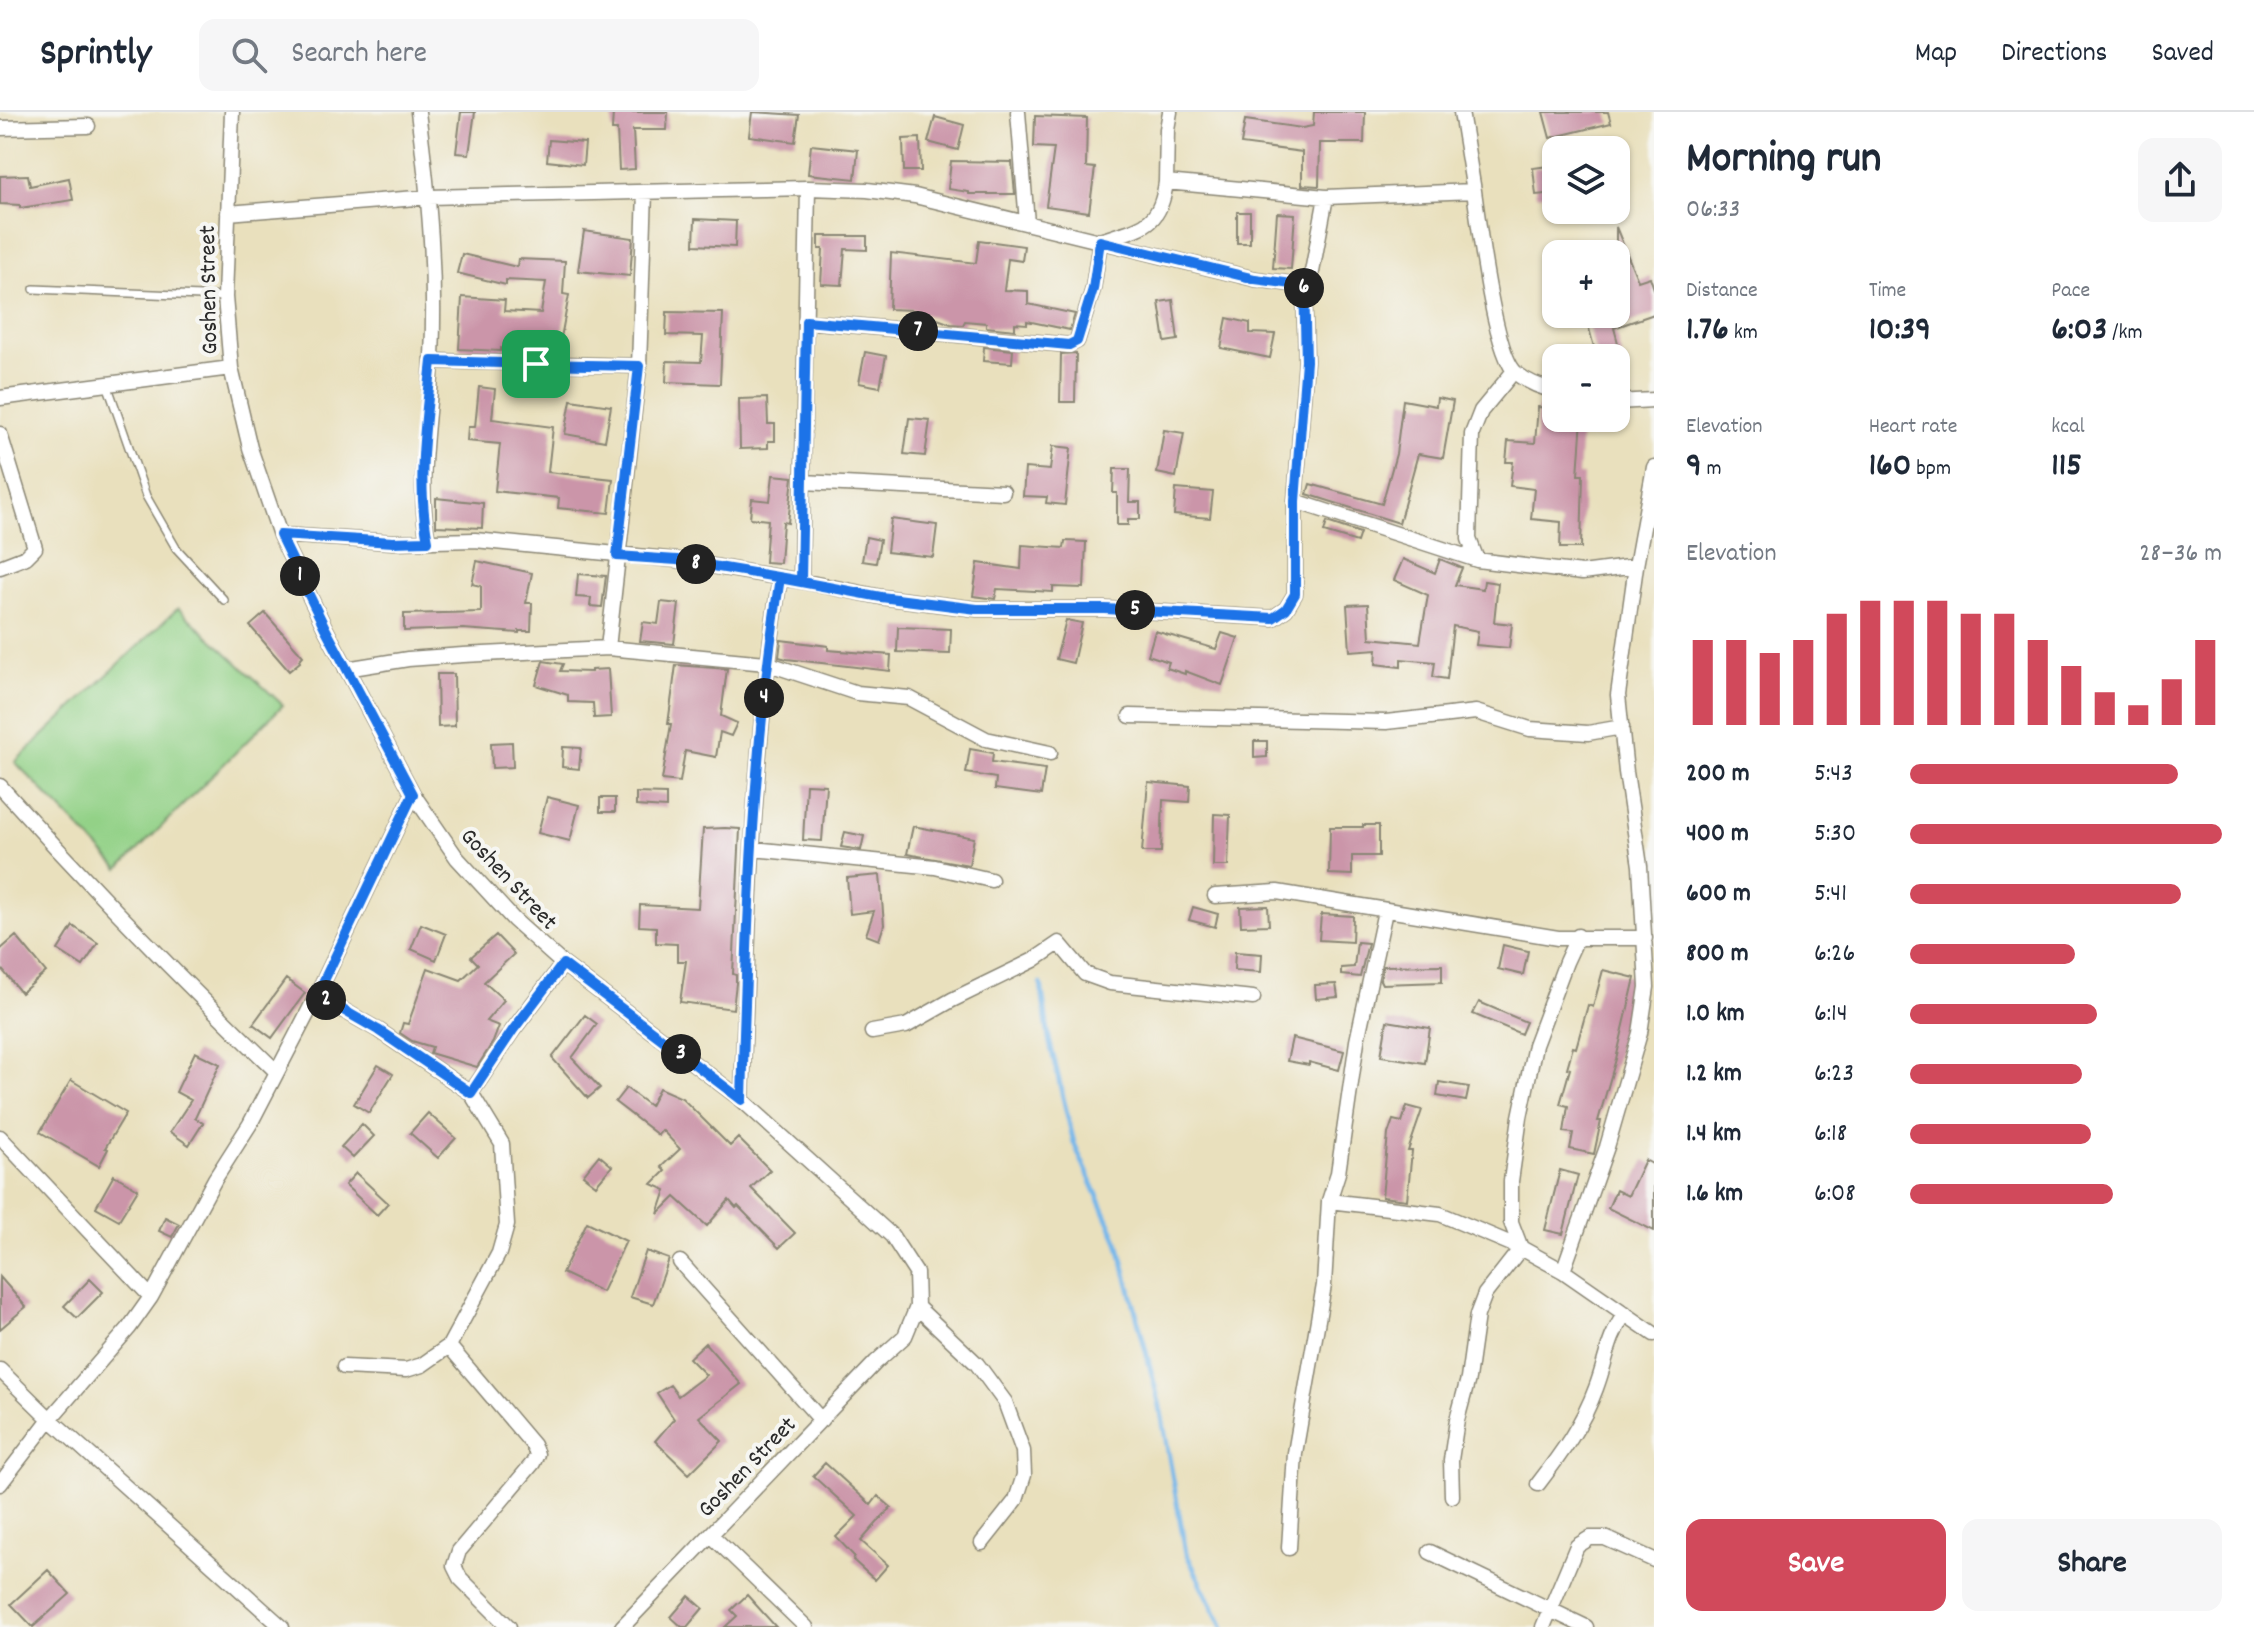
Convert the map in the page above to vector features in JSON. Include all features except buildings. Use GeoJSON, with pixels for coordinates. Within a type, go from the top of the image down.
{"type":"FeatureCollection","features":[{"type":"Feature","properties":{"kind":"street","name":"Goshen Street"},"geometry":{"type":"LineString","coordinates":[[232,112],[225,297],[231,368],[250,448],[280,535],[346,669],[413,794],[457,858],[514,920],[563,964],[742,1100],[892,1236],[916,1273],[917,1307],[905,1336],[622,1627]]}},
{"type":"Feature","properties":{"kind":"street"},"geometry":{"type":"LineString","coordinates":[[418,112],[435,275],[423,470],[423,506],[428,541]]}},
{"type":"Feature","properties":{"kind":"street"},"geometry":{"type":"LineString","coordinates":[[1018,112],[1027,223]]}},
{"type":"Feature","properties":{"kind":"street"},"geometry":{"type":"LineString","coordinates":[[1100,241],[1138,228],[1154,217],[1163,204],[1170,112]]}},
{"type":"Feature","properties":{"kind":"street"},"geometry":{"type":"LineString","coordinates":[[1461,112],[1496,328],[1514,371],[1542,388]]}},
{"type":"Feature","properties":{"kind":"street"},"geometry":{"type":"LineString","coordinates":[[0,128],[88,126]]}},
{"type":"Feature","properties":{"kind":"street"},"geometry":{"type":"LineString","coordinates":[[1166,182],[1326,197],[1474,191]]}},
{"type":"Feature","properties":{"kind":"street"},"geometry":{"type":"LineString","coordinates":[[228,213],[429,197],[808,188],[867,190],[915,196],[1255,279],[1292,284],[1304,282]]}},
{"type":"Feature","properties":{"kind":"street"},"geometry":{"type":"LineString","coordinates":[[801,581],[808,188]]}},
{"type":"Feature","properties":{"kind":"street"},"geometry":{"type":"LineString","coordinates":[[608,648],[639,366],[645,192]]}},
{"type":"Feature","properties":{"kind":"street"},"geometry":{"type":"LineString","coordinates":[[280,535],[393,542],[475,540],[677,560],[881,597],[977,609],[1105,609],[1273,618],[1286,609],[1295,594],[1295,501],[1306,361],[1304,282],[1312,272],[1326,197]]}},
{"type":"Feature","properties":{"kind":"street"},"geometry":{"type":"LineString","coordinates":[[806,321],[1069,345],[1077,341],[1093,289],[1100,241]]}},
{"type":"Feature","properties":{"kind":"street"},"geometry":{"type":"LineString","coordinates":[[432,361],[639,366]]}},
{"type":"Feature","properties":{"kind":"street"},"geometry":{"type":"LineString","coordinates":[[0,398],[231,368]]}},
{"type":"Feature","properties":{"kind":"street"},"geometry":{"type":"LineString","coordinates":[[1477,560],[1469,539],[1472,434],[1481,411],[1514,371]]}},
{"type":"Feature","properties":{"kind":"street"},"geometry":{"type":"LineString","coordinates":[[1630,401],[1654,400]]}},
{"type":"Feature","properties":{"kind":"street"},"geometry":{"type":"LineString","coordinates":[[0,434],[35,548],[26,557],[0,567]]}},
{"type":"Feature","properties":{"kind":"street"},"geometry":{"type":"LineString","coordinates":[[1563,1271],[1607,1147],[1640,1033],[1647,987],[1647,866],[1618,695],[1654,467]]}},
{"type":"Feature","properties":{"kind":"street"},"geometry":{"type":"LineString","coordinates":[[803,482],[1003,492]]}},
{"type":"Feature","properties":{"kind":"street"},"geometry":{"type":"LineString","coordinates":[[1295,501],[1477,560],[1582,573],[1636,566]]}},
{"type":"Feature","properties":{"kind":"street"},"geometry":{"type":"LineString","coordinates":[[742,1100],[753,849],[766,663],[780,578]]}},
{"type":"Feature","properties":{"kind":"street"},"geometry":{"type":"LineString","coordinates":[[346,669],[449,656],[608,648],[766,663],[857,693],[909,698],[986,739],[1050,753]]}},
{"type":"Feature","properties":{"kind":"street"},"geometry":{"type":"LineString","coordinates":[[1130,716],[1386,722],[1476,712],[1530,729],[1588,733],[1622,727]]}},
{"type":"Feature","properties":{"kind":"street"},"geometry":{"type":"LineString","coordinates":[[0,786],[172,971],[277,1072]]}},
{"type":"Feature","properties":{"kind":"street"},"geometry":{"type":"LineString","coordinates":[[0,1484],[151,1297],[215,1179],[250,1124],[317,995],[413,794]]}},
{"type":"Feature","properties":{"kind":"street"},"geometry":{"type":"LineString","coordinates":[[753,849],[935,867],[991,880]]}},
{"type":"Feature","properties":{"kind":"street"},"geometry":{"type":"LineString","coordinates":[[1215,896],[1277,892],[1558,938],[1645,938]]}},
{"type":"Feature","properties":{"kind":"street"},"geometry":{"type":"LineString","coordinates":[[1289,1548],[1295,1453],[1324,1285],[1329,1201],[1338,1173],[1357,1041],[1385,911]]}},
{"type":"Feature","properties":{"kind":"street"},"geometry":{"type":"LineString","coordinates":[[1521,1248],[1511,1222],[1511,1181],[1520,1117],[1535,1045],[1578,936]]}},
{"type":"Feature","properties":{"kind":"street"},"geometry":{"type":"LineString","coordinates":[[872,1032],[906,1026],[1034,960],[1059,943],[1085,974],[1110,983],[1253,998]]}},
{"type":"Feature","properties":{"kind":"street"},"geometry":{"type":"LineString","coordinates":[[471,1093],[563,964]]}},
{"type":"Feature","properties":{"kind":"street"},"geometry":{"type":"LineString","coordinates":[[317,995],[378,1030],[471,1093],[502,1144],[507,1225],[499,1253],[449,1346],[422,1365],[406,1370],[344,1367]]}},
{"type":"Feature","properties":{"kind":"street"},"geometry":{"type":"LineString","coordinates":[[0,1137],[151,1297]]}},
{"type":"Feature","properties":{"kind":"street"},"geometry":{"type":"LineString","coordinates":[[1329,1201],[1440,1214],[1521,1248],[1563,1271],[1654,1334]]}},
{"type":"Feature","properties":{"kind":"street"},"geometry":{"type":"LineString","coordinates":[[1452,1496],[1451,1460],[1468,1379],[1477,1315],[1485,1294],[1521,1248]]}},
{"type":"Feature","properties":{"kind":"street"},"geometry":{"type":"LineString","coordinates":[[680,1262],[821,1420]]}},
{"type":"Feature","properties":{"kind":"street"},"geometry":{"type":"LineString","coordinates":[[917,1307],[977,1364],[1005,1402],[1023,1451],[1024,1475],[1016,1500],[982,1543]]}},
{"type":"Feature","properties":{"kind":"street"},"geometry":{"type":"LineString","coordinates":[[1538,1484],[1570,1442],[1581,1421],[1597,1387],[1608,1341],[1625,1313]]}},
{"type":"Feature","properties":{"kind":"street"},"geometry":{"type":"LineString","coordinates":[[449,1346],[533,1445],[537,1454],[533,1463],[459,1551],[454,1566],[460,1578],[509,1627]]}},
{"type":"Feature","properties":{"kind":"street"},"geometry":{"type":"LineString","coordinates":[[0,1370],[50,1419],[282,1627]]}},
{"type":"Feature","properties":{"kind":"street"},"geometry":{"type":"LineString","coordinates":[[711,1535],[806,1627]]}},
{"type":"Feature","properties":{"kind":"street"},"geometry":{"type":"LineString","coordinates":[[1543,1627],[1577,1546],[1590,1538],[1605,1538],[1654,1560]]}},
{"type":"Feature","properties":{"kind":"street"},"geometry":{"type":"LineString","coordinates":[[1430,1552],[1586,1627]]}},
{"type":"Feature","properties":{"kind":"lane"},"geometry":{"type":"LineString","coordinates":[[34,289],[225,297]]}},
{"type":"Feature","properties":{"kind":"lane"},"geometry":{"type":"LineString","coordinates":[[107,384],[146,496],[176,548],[224,600]]}},
{"type":"Feature","properties":{"kind":"green space"},"geometry":{"type":"Polygon","coordinates":[[[178,608],[283,705],[119,869],[15,762],[178,608]]]}},
{"type":"Feature","properties":{"kind":"waterway"},"geometry":{"type":"LineString","coordinates":[[1041,984],[1049,1039],[1074,1143],[1118,1242],[1160,1406],[1186,1553],[1223,1627]]}},
{"type":"Feature","properties":{"kind":"route"},"geometry":{"type":"LineString","coordinates":[[1100,241],[1255,279],[1292,284],[1304,282],[1306,361],[1295,501],[1295,594],[1286,609],[1273,618],[1105,609],[977,609],[881,597],[780,578],[766,663],[748,922],[742,1100],[563,964],[471,1093],[378,1030],[317,995],[413,794],[325,628],[280,535],[393,542],[428,541],[423,506],[423,470],[432,361],[536,364],[639,366],[617,556],[677,560],[801,581],[806,321],[1069,345],[1077,341],[1093,289],[1100,241]]}}]}
